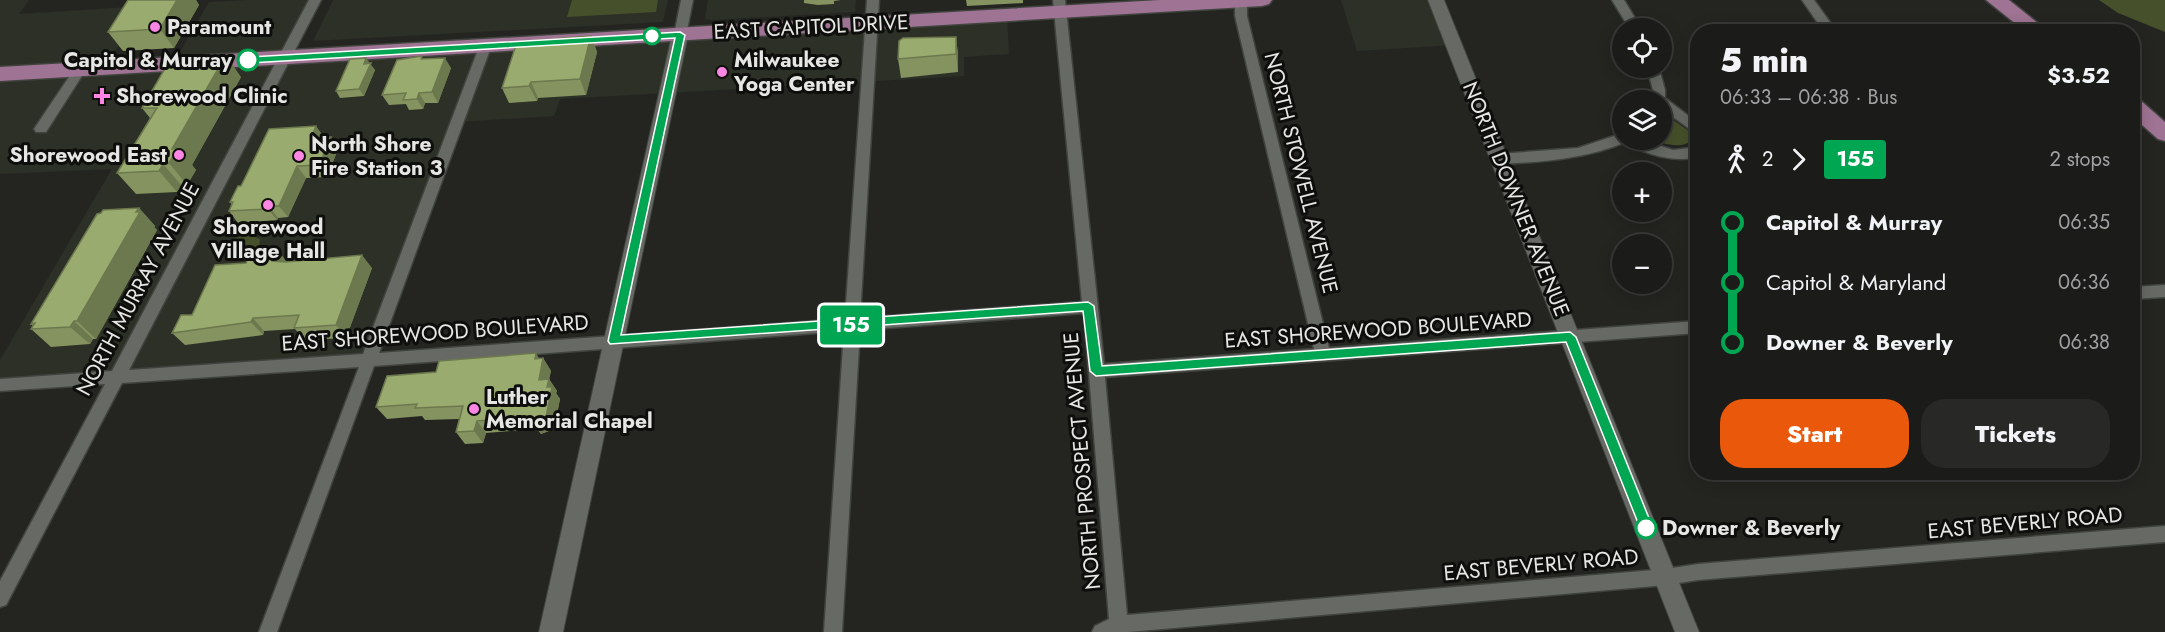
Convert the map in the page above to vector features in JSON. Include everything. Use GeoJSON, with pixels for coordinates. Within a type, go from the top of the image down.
{"type":"FeatureCollection","features":[{"type":"Feature","properties":{"kind":"main road","name":"EAST CAPITOL DRIVE"},"geometry":{"type":"LineString","coordinates":[[0,74],[872,23],[1060,6],[1262,0]]}},
{"type":"Feature","properties":{"kind":"main road"},"geometry":{"type":"LineString","coordinates":[[1996,0],[2029,24]]}},
{"type":"Feature","properties":{"kind":"main road"},"geometry":{"type":"LineString","coordinates":[[2140,111],[2165,134]]}},
{"type":"Feature","properties":{"kind":"street","name":"NORTH MURRAY AVENUE"},"geometry":{"type":"LineString","coordinates":[[0,599],[315,0]]}},
{"type":"Feature","properties":{"kind":"street"},"geometry":{"type":"LineString","coordinates":[[551,632],[687,0]]}},
{"type":"Feature","properties":{"kind":"street"},"geometry":{"type":"LineString","coordinates":[[833,632],[873,0]]}},
{"type":"Feature","properties":{"kind":"street","name":"NORTH DOWNER AVENUE"},"geometry":{"type":"LineString","coordinates":[[1436,0],[1687,632]]}},
{"type":"Feature","properties":{"kind":"street"},"geometry":{"type":"LineString","coordinates":[[1618,0],[1629,18]]}},
{"type":"Feature","properties":{"kind":"street"},"geometry":{"type":"LineString","coordinates":[[1808,0],[1825,24]]}},
{"type":"Feature","properties":{"kind":"street","name":"NORTH STOWELL AVENUE"},"geometry":{"type":"LineString","coordinates":[[1241,1],[1241,16],[1323,355]]}},
{"type":"Feature","properties":{"kind":"street","name":"NORTH PROSPECT AVENUE"},"geometry":{"type":"LineString","coordinates":[[1060,6],[1119,628]]}},
{"type":"Feature","properties":{"kind":"street"},"geometry":{"type":"LineString","coordinates":[[268,632],[485,47]]}},
{"type":"Feature","properties":{"kind":"street"},"geometry":{"type":"LineString","coordinates":[[41,129],[81,68]]}},
{"type":"Feature","properties":{"kind":"street"},"geometry":{"type":"LineString","coordinates":[[1672,111],[1690,124]]}},
{"type":"Feature","properties":{"kind":"street"},"geometry":{"type":"LineString","coordinates":[[1499,159],[1590,152],[1612,143]]}},
{"type":"Feature","properties":{"kind":"street"},"geometry":{"type":"LineString","coordinates":[[1656,150],[1676,155],[1690,155]]}},
{"type":"Feature","properties":{"kind":"street"},"geometry":{"type":"LineString","coordinates":[[2140,293],[2165,291]]}},
{"type":"Feature","properties":{"kind":"street","name":"EAST SHOREWOOD BOULEVARD"},"geometry":{"type":"LineString","coordinates":[[0,385],[853,325],[1088,306]]}},
{"type":"Feature","properties":{"kind":"street","name":"EAST SHOREWOOD BOULEVARD"},"geometry":{"type":"LineString","coordinates":[[1096,371],[1690,328]]}},
{"type":"Feature","properties":{"kind":"street","name":"EAST BEVERLY ROAD"},"geometry":{"type":"LineString","coordinates":[[1101,632],[1119,628],[1710,571],[2165,534]]}},
{"type":"Feature","properties":{"kind":"shaded area"},"geometry":{"type":"Polygon","coordinates":[[[0,0],[29,0],[19,14],[144,6],[106,66],[173,64],[209,2],[248,0],[315,0],[285,58],[1007,15],[1009,54],[964,57],[964,76],[560,99],[554,116],[458,122],[370,360],[0,385],[0,360],[112,169],[0,174],[0,0]]]}},
{"type":"Feature","properties":{"kind":"shaded area"},"geometry":{"type":"Polygon","coordinates":[[[333,0],[668,0],[663,22],[313,41],[333,0]]]}},
{"type":"Feature","properties":{"kind":"shaded area"},"geometry":{"type":"Polygon","coordinates":[[[708,0],[856,0],[855,12],[711,20],[705,19],[708,0]]]}},
{"type":"Feature","properties":{"kind":"shaded area"},"geometry":{"type":"Polygon","coordinates":[[[1341,0],[1435,0],[1456,45],[1357,51],[1341,0]]]}},
{"type":"Feature","properties":{"kind":"green space"},"geometry":{"type":"Polygon","coordinates":[[[572,0],[658,0],[656,12],[567,17],[572,0]]]}},
{"type":"Feature","properties":{"kind":"green space"},"geometry":{"type":"Polygon","coordinates":[[[2099,0],[2165,0],[2165,32],[2118,13],[2099,0]]]}},
{"type":"Feature","properties":{"kind":"green space"},"geometry":{"type":"Polygon","coordinates":[[[1672,119],[1689,131],[1690,136],[1690,142],[1672,145],[1672,119]]]}},
{"type":"Feature","properties":{"kind":"green space"},"geometry":{"type":"Polygon","coordinates":[[[248,234],[260,239],[259,247],[241,255],[232,256],[222,253],[220,249],[226,241],[248,234]]]}},
{"type":"Feature","properties":{"kind":"building"},"geometry":{"type":"Polygon","coordinates":[[[128,0],[177,0],[160,29],[108,32],[128,0]]]}},
{"type":"Feature","properties":{"kind":"building"},"geometry":{"type":"Polygon","coordinates":[[[591,36],[580,79],[531,82],[529,86],[502,88],[517,42],[591,36]]]}},
{"type":"Feature","properties":{"kind":"building"},"geometry":{"type":"Polygon","coordinates":[[[956,37],[956,54],[898,59],[899,41],[903,38],[956,37]]]}},
{"type":"Feature","properties":{"kind":"building"},"geometry":{"type":"Polygon","coordinates":[[[226,55],[172,149],[178,148],[169,163],[163,164],[159,171],[117,173],[157,108],[142,108],[171,58],[226,55]]]}},
{"type":"Feature","properties":{"kind":"building"},"geometry":{"type":"Polygon","coordinates":[[[422,56],[421,59],[445,58],[432,92],[419,93],[417,99],[403,100],[406,93],[382,95],[397,60],[422,56]]]}},
{"type":"Feature","properties":{"kind":"building"},"geometry":{"type":"Polygon","coordinates":[[[366,58],[364,64],[371,63],[359,89],[336,91],[350,59],[366,58]]]}},
{"type":"Feature","properties":{"kind":"building"},"geometry":{"type":"Polygon","coordinates":[[[316,126],[311,138],[331,137],[319,165],[297,166],[279,206],[269,206],[268,209],[229,211],[233,202],[230,202],[238,186],[241,186],[269,129],[316,126]]]}},
{"type":"Feature","properties":{"kind":"building"},"geometry":{"type":"Polygon","coordinates":[[[139,208],[136,212],[140,212],[77,321],[74,321],[70,327],[31,329],[35,323],[31,324],[97,214],[103,210],[139,208]]]}},
{"type":"Feature","properties":{"kind":"building"},"geometry":{"type":"Polygon","coordinates":[[[277,250],[272,261],[286,262],[362,255],[336,325],[294,328],[299,315],[253,318],[251,322],[172,333],[181,315],[192,315],[215,265],[246,263],[251,251],[277,250]]]}},
{"type":"Feature","properties":{"kind":"building","name":"Luther Memorial Chapel"},"geometry":{"type":"Polygon","coordinates":[[[536,353],[535,359],[543,358],[539,380],[549,379],[547,387],[552,387],[546,417],[533,422],[529,417],[477,421],[474,431],[456,432],[463,406],[415,408],[417,404],[376,407],[387,376],[436,372],[439,361],[536,353]]]}},
{"type":"Feature","properties":{"kind":"bus line","name":"155"},"geometry":{"type":"LineString","coordinates":[[248,60],[680,35],[614,341],[1088,306],[1096,371],[1570,337],[1646,528]]}},
{"type":"Feature","properties":{"kind":"place","name":"Paramount"},"geometry":{"type":"Point","coordinates":[155,27]}},
{"type":"Feature","properties":{"kind":"place","name":"Capitol & Murray"},"geometry":{"type":"Point","coordinates":[248,60]}},
{"type":"Feature","properties":{"kind":"place","name":"Milwaukee Yoga Center"},"geometry":{"type":"Point","coordinates":[722,72]}},
{"type":"Feature","properties":{"kind":"place","name":"Shorewood Clinic"},"geometry":{"type":"Point","coordinates":[102,96]}},
{"type":"Feature","properties":{"kind":"place","name":"Shorewood East"},"geometry":{"type":"Point","coordinates":[179,155]}},
{"type":"Feature","properties":{"kind":"place","name":"North Shore Fire Station 3"},"geometry":{"type":"Point","coordinates":[299,156]}},
{"type":"Feature","properties":{"kind":"place","name":"Shorewood Village Hall"},"geometry":{"type":"Point","coordinates":[268,205]}},
{"type":"Feature","properties":{"kind":"place","name":"Luther Memorial Chapel"},"geometry":{"type":"Point","coordinates":[474,409]}},
{"type":"Feature","properties":{"kind":"place","name":"Downer & Beverly"},"geometry":{"type":"Point","coordinates":[1646,528]}}]}
